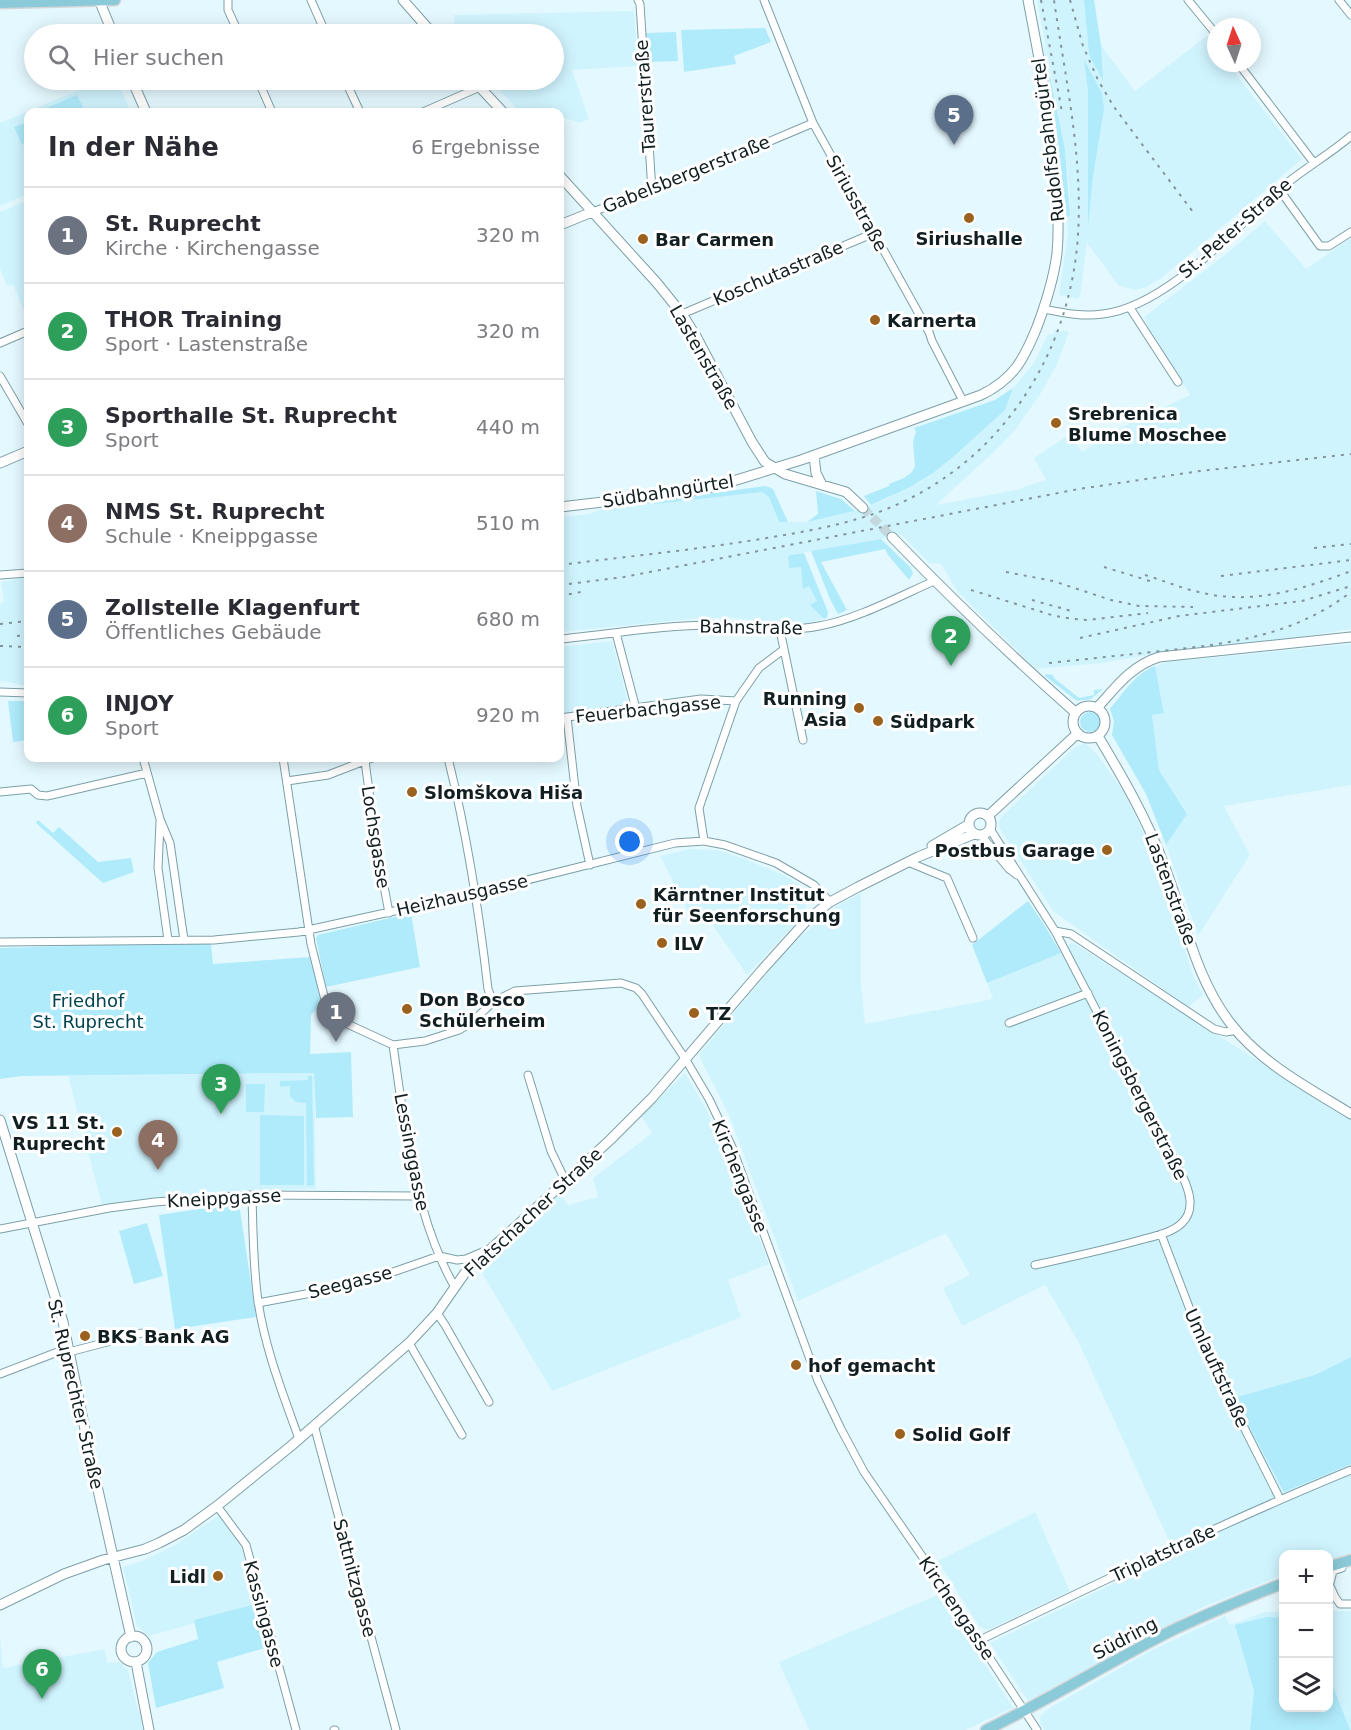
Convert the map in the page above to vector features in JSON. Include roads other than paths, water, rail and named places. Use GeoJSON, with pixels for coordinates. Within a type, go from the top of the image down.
{"type":"FeatureCollection","features":[{"type":"Feature","properties":{"kind":"main road"},"geometry":{"type":"LineString","coordinates":[[0,3],[115,0]]}},
{"type":"Feature","properties":{"kind":"main road"},"geometry":{"type":"LineString","coordinates":[[1333,1566],[1351,1560]]}},
{"type":"Feature","properties":{"kind":"main road","name":"Südring"},"geometry":{"type":"LineString","coordinates":[[986,1730],[1176,1629],[1239,1600],[1279,1585]]}},
{"type":"Feature","properties":{"kind":"street"},"geometry":{"type":"LineString","coordinates":[[99,0],[109,24]]}},
{"type":"Feature","properties":{"kind":"street"},"geometry":{"type":"LineString","coordinates":[[228,0],[228,10],[234,24]]}},
{"type":"Feature","properties":{"kind":"street"},"geometry":{"type":"LineString","coordinates":[[311,0],[322,24]]}},
{"type":"Feature","properties":{"kind":"street"},"geometry":{"type":"LineString","coordinates":[[403,0],[424,24]]}},
{"type":"Feature","properties":{"kind":"street","name":"Taurerstraße"},"geometry":{"type":"LineString","coordinates":[[638,0],[652,191]]}},
{"type":"Feature","properties":{"kind":"street","name":"Siriusstraße"},"geometry":{"type":"LineString","coordinates":[[764,0],[813,123],[929,332],[963,401]]}},
{"type":"Feature","properties":{"kind":"street","name":"Rudolfsbahngürtel"},"geometry":{"type":"LineString","coordinates":[[775,469],[995,388],[1012,374],[1027,351],[1044,309],[1054,273],[1058,210],[1049,120],[1028,0]]}},
{"type":"Feature","properties":{"kind":"street"},"geometry":{"type":"LineString","coordinates":[[1188,0],[1207,23]]}},
{"type":"Feature","properties":{"kind":"street"},"geometry":{"type":"LineString","coordinates":[[1339,0],[1351,15]]}},
{"type":"Feature","properties":{"kind":"street"},"geometry":{"type":"LineString","coordinates":[[1245,72],[1314,163]]}},
{"type":"Feature","properties":{"kind":"street"},"geometry":{"type":"LineString","coordinates":[[136,90],[144,108]]}},
{"type":"Feature","properties":{"kind":"street"},"geometry":{"type":"LineString","coordinates":[[262,90],[270,108]]}},
{"type":"Feature","properties":{"kind":"street"},"geometry":{"type":"LineString","coordinates":[[350,90],[358,108]]}},
{"type":"Feature","properties":{"kind":"street"},"geometry":{"type":"LineString","coordinates":[[430,108],[463,90]]}},
{"type":"Feature","properties":{"kind":"street"},"geometry":{"type":"LineString","coordinates":[[483,90],[499,108]]}},
{"type":"Feature","properties":{"kind":"street","name":"Gabelsbergerstraße"},"geometry":{"type":"LineString","coordinates":[[564,223],[652,191],[813,123]]}},
{"type":"Feature","properties":{"kind":"street","name":"St.-Peter-Straße"},"geometry":{"type":"LineString","coordinates":[[1044,309],[1067,314],[1104,314],[1144,302],[1221,244],[1279,189],[1351,136]]}},
{"type":"Feature","properties":{"kind":"street","name":"Lastenstraße"},"geometry":{"type":"LineString","coordinates":[[564,180],[682,314],[761,457],[785,474],[846,492],[863,508]]}},
{"type":"Feature","properties":{"kind":"street"},"geometry":{"type":"LineString","coordinates":[[1279,189],[1320,246],[1329,246],[1351,232]]}},
{"type":"Feature","properties":{"kind":"street","name":"Koschutastraße"},"geometry":{"type":"LineString","coordinates":[[682,314],[874,232]]}},
{"type":"Feature","properties":{"kind":"street"},"geometry":{"type":"LineString","coordinates":[[1130,308],[1178,382]]}},
{"type":"Feature","properties":{"kind":"street"},"geometry":{"type":"LineString","coordinates":[[0,343],[24,334]]}},
{"type":"Feature","properties":{"kind":"street"},"geometry":{"type":"LineString","coordinates":[[0,376],[24,417]]}},
{"type":"Feature","properties":{"kind":"street"},"geometry":{"type":"LineString","coordinates":[[0,463],[24,453]]}},
{"type":"Feature","properties":{"kind":"street"},"geometry":{"type":"LineString","coordinates":[[814,456],[816,473],[822,485]]}},
{"type":"Feature","properties":{"kind":"street","name":"Südbahngürtel"},"geometry":{"type":"LineString","coordinates":[[564,507],[701,490],[775,469]]}},
{"type":"Feature","properties":{"kind":"street"},"geometry":{"type":"LineString","coordinates":[[891,537],[1014,658],[1076,713]]}},
{"type":"Feature","properties":{"kind":"street"},"geometry":{"type":"LineString","coordinates":[[0,575],[24,573]]}},
{"type":"Feature","properties":{"kind":"street","name":"Bahnstraße"},"geometry":{"type":"LineString","coordinates":[[564,639],[714,626],[780,630],[822,626],[858,614],[934,581]]}},
{"type":"Feature","properties":{"kind":"street"},"geometry":{"type":"LineString","coordinates":[[780,630],[803,740]]}},
{"type":"Feature","properties":{"kind":"street"},"geometry":{"type":"LineString","coordinates":[[616,633],[636,709]]}},
{"type":"Feature","properties":{"kind":"street"},"geometry":{"type":"LineString","coordinates":[[1097,708],[1137,667],[1159,657],[1351,637]]}},
{"type":"Feature","properties":{"kind":"street"},"geometry":{"type":"LineString","coordinates":[[704,841],[699,808],[736,700],[759,668],[783,650]]}},
{"type":"Feature","properties":{"kind":"street"},"geometry":{"type":"LineString","coordinates":[[0,692],[24,693]]}},
{"type":"Feature","properties":{"kind":"street","name":"Feuerbachgasse"},"geometry":{"type":"LineString","coordinates":[[564,718],[701,699],[736,700]]}},
{"type":"Feature","properties":{"kind":"street"},"geometry":{"type":"LineString","coordinates":[[1089,706],[1097,708],[1103,713],[1106,723],[1103,731],[1092,738],[1077,733],[1074,727],[1076,713],[1089,706]]}},
{"type":"Feature","properties":{"kind":"street"},"geometry":{"type":"LineString","coordinates":[[564,724],[577,806],[590,865]]}},
{"type":"Feature","properties":{"kind":"street"},"geometry":{"type":"LineString","coordinates":[[988,816],[1077,733]]}},
{"type":"Feature","properties":{"kind":"street","name":"Lastenstraße"},"geometry":{"type":"LineString","coordinates":[[1098,736],[1138,804],[1152,834],[1195,957],[1210,991],[1237,1030],[1269,1062],[1351,1114]]}},
{"type":"Feature","properties":{"kind":"street"},"geometry":{"type":"LineString","coordinates":[[144,762],[171,850],[184,940]]}},
{"type":"Feature","properties":{"kind":"street"},"geometry":{"type":"LineString","coordinates":[[284,762],[309,931],[325,1001],[333,1016],[393,1045]]}},
{"type":"Feature","properties":{"kind":"street"},"geometry":{"type":"LineString","coordinates":[[287,781],[328,775],[360,762]]}},
{"type":"Feature","properties":{"kind":"street","name":"Lochsgasse"},"geometry":{"type":"LineString","coordinates":[[368,762],[376,843],[389,913]]}},
{"type":"Feature","properties":{"kind":"street"},"geometry":{"type":"LineString","coordinates":[[449,762],[460,806],[475,892],[488,989],[493,1002]]}},
{"type":"Feature","properties":{"kind":"street"},"geometry":{"type":"LineString","coordinates":[[0,792],[31,789],[38,795],[47,796],[147,772]]}},
{"type":"Feature","properties":{"kind":"street"},"geometry":{"type":"LineString","coordinates":[[979,813],[988,816],[991,822],[987,833],[978,835],[970,830],[968,825],[973,815],[979,813]]}},
{"type":"Feature","properties":{"kind":"street"},"geometry":{"type":"LineString","coordinates":[[160,819],[158,868],[168,940]]}},
{"type":"Feature","properties":{"kind":"street","name":"Flatschacher Straße"},"geometry":{"type":"LineString","coordinates":[[918,857],[924,851],[968,825]]}},
{"type":"Feature","properties":{"kind":"street","name":"Koningsbergerstraße"},"geometry":{"type":"LineString","coordinates":[[990,829],[1055,931],[1188,1189],[1191,1199],[1189,1211],[1183,1222],[1161,1234],[1115,1248],[1035,1265]]}},
{"type":"Feature","properties":{"kind":"street","name":"Flatschacher Straße"},"geometry":{"type":"LineString","coordinates":[[0,1605],[64,1574],[159,1543],[184,1530],[217,1506],[410,1343],[437,1313],[466,1270],[627,1124],[686,1060],[762,969],[807,920],[830,903],[918,857],[978,835]]}},
{"type":"Feature","properties":{"kind":"street","name":"Koningsbergerstraße"},"geometry":{"type":"LineString","coordinates":[[978,835],[1019,877]]}},
{"type":"Feature","properties":{"kind":"street","name":"Heizhausgasse"},"geometry":{"type":"LineString","coordinates":[[0,942],[214,940],[309,931],[675,843],[704,841],[725,844],[776,863],[814,885],[830,903]]}},
{"type":"Feature","properties":{"kind":"street"},"geometry":{"type":"LineString","coordinates":[[908,862],[947,878],[973,938]]}},
{"type":"Feature","properties":{"kind":"street"},"geometry":{"type":"LineString","coordinates":[[1055,931],[1071,934],[1214,1029],[1226,1032],[1237,1030]]}},
{"type":"Feature","properties":{"kind":"street","name":"Kirchengasse"},"geometry":{"type":"LineString","coordinates":[[393,1045],[425,1041],[459,1030],[472,1022],[493,1002],[525,990],[621,983],[629,985],[642,994],[709,1099],[732,1147],[818,1381],[864,1472],[1037,1730]]}},
{"type":"Feature","properties":{"kind":"street","name":"Koningsbergerstraße"},"geometry":{"type":"LineString","coordinates":[[1009,1023],[1088,993]]}},
{"type":"Feature","properties":{"kind":"street","name":"Lessinggasse"},"geometry":{"type":"LineString","coordinates":[[393,1045],[418,1196],[425,1220],[447,1274],[455,1287]]}},
{"type":"Feature","properties":{"kind":"street"},"geometry":{"type":"LineString","coordinates":[[528,1075],[551,1151],[565,1180]]}},
{"type":"Feature","properties":{"kind":"street","name":"St. Ruprechter Straße"},"geometry":{"type":"LineString","coordinates":[[0,1120],[63,1322],[131,1637]]}},
{"type":"Feature","properties":{"kind":"street"},"geometry":{"type":"LineString","coordinates":[[252,1195],[258,1303],[276,1375],[299,1439]]}},
{"type":"Feature","properties":{"kind":"street","name":"Kneippgasse"},"geometry":{"type":"LineString","coordinates":[[0,1229],[109,1208],[155,1202],[252,1195],[418,1196]]}},
{"type":"Feature","properties":{"kind":"street","name":"Umlauftstraße"},"geometry":{"type":"LineString","coordinates":[[1161,1234],[1207,1354],[1280,1499]]}},
{"type":"Feature","properties":{"kind":"street"},"geometry":{"type":"LineString","coordinates":[[440,1256],[450,1259],[466,1259],[490,1249]]}},
{"type":"Feature","properties":{"kind":"street","name":"Seegasse"},"geometry":{"type":"LineString","coordinates":[[258,1303],[343,1287],[440,1256]]}},
{"type":"Feature","properties":{"kind":"street"},"geometry":{"type":"LineString","coordinates":[[437,1313],[489,1402]]}},
{"type":"Feature","properties":{"kind":"street"},"geometry":{"type":"LineString","coordinates":[[0,1374],[69,1350],[142,1333]]}},
{"type":"Feature","properties":{"kind":"street"},"geometry":{"type":"LineString","coordinates":[[410,1343],[462,1435]]}},
{"type":"Feature","properties":{"kind":"street","name":"Sattnitzgasse"},"geometry":{"type":"LineString","coordinates":[[314,1425],[396,1730]]}},
{"type":"Feature","properties":{"kind":"street","name":"Triplatstraße"},"geometry":{"type":"LineString","coordinates":[[978,1641],[1182,1543],[1351,1470]]}},
{"type":"Feature","properties":{"kind":"street","name":"Kassingasse"},"geometry":{"type":"LineString","coordinates":[[217,1506],[246,1545],[296,1730]]}},
{"type":"Feature","properties":{"kind":"street"},"geometry":{"type":"LineString","coordinates":[[1333,1571],[1346,1566],[1351,1560]]}},
{"type":"Feature","properties":{"kind":"street"},"geometry":{"type":"LineString","coordinates":[[1333,1592],[1340,1604],[1351,1604]]}},
{"type":"Feature","properties":{"kind":"street"},"geometry":{"type":"LineString","coordinates":[[131,1637],[141,1639],[147,1646],[145,1657],[136,1662],[127,1660],[121,1652],[123,1642],[131,1637]]}},
{"type":"Feature","properties":{"kind":"street"},"geometry":{"type":"LineString","coordinates":[[136,1662],[149,1730]]}},
{"type":"Feature","properties":{"kind":"tunnel"},"geometry":{"type":"LineString","coordinates":[[863,508],[892,537]]}},
{"type":"Feature","properties":{"kind":"railway"},"geometry":{"type":"LineString","coordinates":[[1041,0],[1062,112]]}},
{"type":"Feature","properties":{"kind":"railway"},"geometry":{"type":"LineString","coordinates":[[564,565],[748,541],[847,522],[879,512],[921,493],[959,467],[992,437],[1020,403],[1043,365],[1060,324],[1072,280],[1078,235],[1078,176],[1076,146],[1054,0]]}},
{"type":"Feature","properties":{"kind":"railway"},"geometry":{"type":"LineString","coordinates":[[1070,0],[1083,46],[1098,80],[1114,107],[1193,212]]}},
{"type":"Feature","properties":{"kind":"railway"},"geometry":{"type":"LineString","coordinates":[[564,584],[624,577],[1079,489],[1200,471],[1351,454]]}},
{"type":"Feature","properties":{"kind":"railway"},"geometry":{"type":"LineString","coordinates":[[1314,548],[1351,544]]}},
{"type":"Feature","properties":{"kind":"railway"},"geometry":{"type":"LineString","coordinates":[[1221,576],[1351,560]]}},
{"type":"Feature","properties":{"kind":"railway"},"geometry":{"type":"LineString","coordinates":[[1104,567],[1153,582]]}},
{"type":"Feature","properties":{"kind":"railway"},"geometry":{"type":"LineString","coordinates":[[1145,575],[1196,591],[1241,597],[1297,589],[1351,571]]}},
{"type":"Feature","properties":{"kind":"railway"},"geometry":{"type":"LineString","coordinates":[[1006,572],[1053,581],[1111,600],[1139,606],[1193,607]]}},
{"type":"Feature","properties":{"kind":"railway"},"geometry":{"type":"LineString","coordinates":[[1080,638],[1179,616],[1302,601],[1351,586]]}},
{"type":"Feature","properties":{"kind":"railway"},"geometry":{"type":"LineString","coordinates":[[971,590],[1055,616],[1073,619],[1088,620],[1148,613]]}},
{"type":"Feature","properties":{"kind":"railway"},"geometry":{"type":"LineString","coordinates":[[564,595],[581,592]]}},
{"type":"Feature","properties":{"kind":"railway"},"geometry":{"type":"LineString","coordinates":[[1049,663],[1213,645],[1261,635],[1307,619],[1351,592]]}},
{"type":"Feature","properties":{"kind":"railway"},"geometry":{"type":"LineString","coordinates":[[1032,600],[1075,612]]}},
{"type":"Feature","properties":{"kind":"railway"},"geometry":{"type":"LineString","coordinates":[[0,624],[24,621]]}},
{"type":"Feature","properties":{"kind":"railway"},"geometry":{"type":"LineString","coordinates":[[17,636],[24,635]]}},
{"type":"Feature","properties":{"kind":"railway"},"geometry":{"type":"LineString","coordinates":[[0,646],[24,647]]}},
{"type":"Feature","properties":{"kind":"place","name":"Zollstelle Klagenfurt"},"geometry":{"type":"Point","coordinates":[954,145]}},
{"type":"Feature","properties":{"kind":"place","name":"Siriushalle"},"geometry":{"type":"Point","coordinates":[969,218]}},
{"type":"Feature","properties":{"kind":"place","name":"Bar Carmen"},"geometry":{"type":"Point","coordinates":[643,239]}},
{"type":"Feature","properties":{"kind":"place","name":"Karnerta"},"geometry":{"type":"Point","coordinates":[875,320]}},
{"type":"Feature","properties":{"kind":"place","name":"Srebrenica Blume Moschee"},"geometry":{"type":"Point","coordinates":[1056,423]}},
{"type":"Feature","properties":{"kind":"place","name":"THOR Training"},"geometry":{"type":"Point","coordinates":[951,666]}},
{"type":"Feature","properties":{"kind":"place","name":"Running Asia"},"geometry":{"type":"Point","coordinates":[859,708]}},
{"type":"Feature","properties":{"kind":"place","name":"Südpark"},"geometry":{"type":"Point","coordinates":[878,721]}},
{"type":"Feature","properties":{"kind":"place","name":"Slomškova Hiša"},"geometry":{"type":"Point","coordinates":[412,792]}},
{"type":"Feature","properties":{"kind":"place","name":"Postbus Garage"},"geometry":{"type":"Point","coordinates":[1107,850]}},
{"type":"Feature","properties":{"kind":"place","name":"Kärntner Institut für Seenforschung"},"geometry":{"type":"Point","coordinates":[641,904]}},
{"type":"Feature","properties":{"kind":"place","name":"ILV"},"geometry":{"type":"Point","coordinates":[662,943]}},
{"type":"Feature","properties":{"kind":"place","name":"Don Bosco Schülerheim"},"geometry":{"type":"Point","coordinates":[407,1009]}},
{"type":"Feature","properties":{"kind":"place","name":"TZ"},"geometry":{"type":"Point","coordinates":[694,1013]}},
{"type":"Feature","properties":{"kind":"place","name":"St. Ruprecht"},"geometry":{"type":"Point","coordinates":[336,1042]}},
{"type":"Feature","properties":{"kind":"place","name":"Sporthalle St. Ruprecht"},"geometry":{"type":"Point","coordinates":[221,1114]}},
{"type":"Feature","properties":{"kind":"place","name":"VS 11 St. Ruprecht"},"geometry":{"type":"Point","coordinates":[117,1132]}},
{"type":"Feature","properties":{"kind":"place","name":"NMS St. Ruprecht"},"geometry":{"type":"Point","coordinates":[158,1170]}},
{"type":"Feature","properties":{"kind":"place","name":"BKS Bank AG"},"geometry":{"type":"Point","coordinates":[85,1336]}},
{"type":"Feature","properties":{"kind":"place","name":"hof gemacht"},"geometry":{"type":"Point","coordinates":[796,1365]}},
{"type":"Feature","properties":{"kind":"place","name":"Solid Golf"},"geometry":{"type":"Point","coordinates":[900,1434]}},
{"type":"Feature","properties":{"kind":"place","name":"Lidl"},"geometry":{"type":"Point","coordinates":[218,1576]}},
{"type":"Feature","properties":{"kind":"place","name":"INJOY"},"geometry":{"type":"Point","coordinates":[42,1699]}},
{"type":"Feature","properties":{"kind":"park label","name":"Friedhof St. Ruprecht"},"geometry":{"type":"Point","coordinates":[88,1010]}}]}
